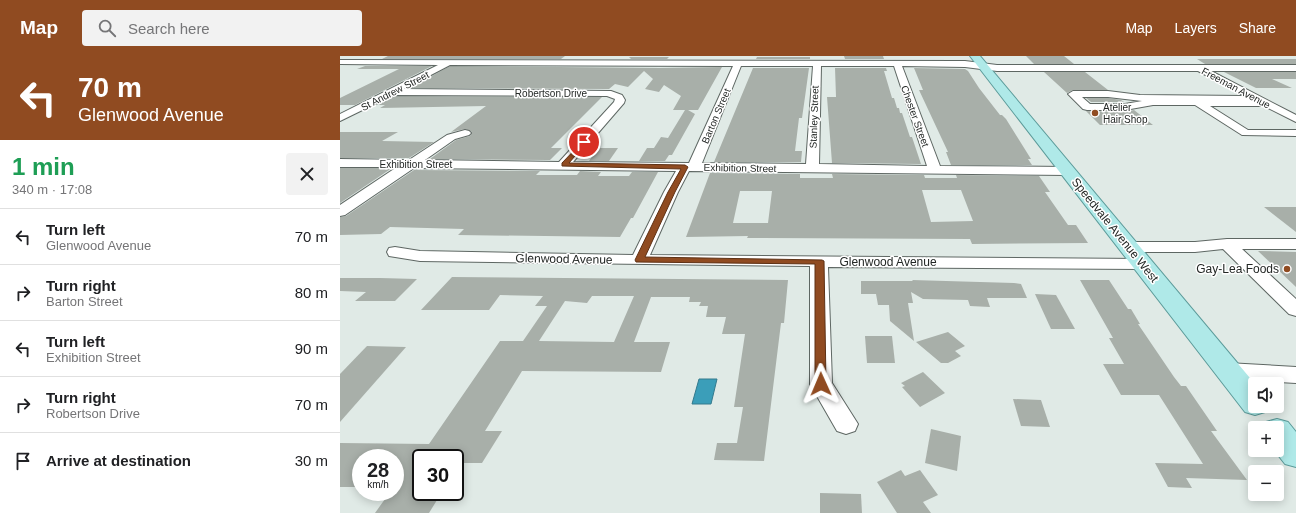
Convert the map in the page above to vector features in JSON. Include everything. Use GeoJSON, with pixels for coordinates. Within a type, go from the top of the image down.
{"type":"FeatureCollection","features":[{"type":"Feature","properties":{"kind":"main road","name":"Speedvale Avenue West"},"geometry":{"type":"LineString","coordinates":[[979,61],[1127,247],[1248,395]]}},
{"type":"Feature","properties":{"kind":"main road","name":"Speedvale Avenue West"},"geometry":{"type":"LineString","coordinates":[[1263,413],[1269,421]]}},
{"type":"Feature","properties":{"kind":"main road"},"geometry":{"type":"LineString","coordinates":[[1284,439],[1296,454]]}},
{"type":"Feature","properties":{"kind":"street"},"geometry":{"type":"LineString","coordinates":[[682,64],[688,56]]}},
{"type":"Feature","properties":{"kind":"street","name":"Freeman Avenue"},"geometry":{"type":"LineString","coordinates":[[1181,59],[1296,119]]}},
{"type":"Feature","properties":{"kind":"street"},"geometry":{"type":"LineString","coordinates":[[1087,60],[1097,68]]}},
{"type":"Feature","properties":{"kind":"street"},"geometry":{"type":"LineString","coordinates":[[340,62],[816,65],[979,61],[995,68],[1296,68]]}},
{"type":"Feature","properties":{"kind":"street","name":"St Andrew Street"},"geometry":{"type":"LineString","coordinates":[[340,118],[449,63]]}},
{"type":"Feature","properties":{"kind":"street","name":"Barton Street"},"geometry":{"type":"LineString","coordinates":[[639,260],[671,192],[689,167],[738,64]]}},
{"type":"Feature","properties":{"kind":"street","name":"Chester Street"},"geometry":{"type":"LineString","coordinates":[[897,64],[935,169]]}},
{"type":"Feature","properties":{"kind":"street","name":"Stanley Street"},"geometry":{"type":"LineString","coordinates":[[812,169],[816,65]]}},
{"type":"Feature","properties":{"kind":"street","name":"Robertson Drive"},"geometry":{"type":"LineString","coordinates":[[393,92],[608,93],[619,97],[619,103],[564,164]]}},
{"type":"Feature","properties":{"kind":"street"},"geometry":{"type":"LineString","coordinates":[[1154,100],[1125,107],[1087,107],[1073,94],[1108,94],[1154,100],[1261,101]]}},
{"type":"Feature","properties":{"kind":"street"},"geometry":{"type":"LineString","coordinates":[[1195,101],[1246,133],[1296,133]]}},
{"type":"Feature","properties":{"kind":"street"},"geometry":{"type":"LineString","coordinates":[[1279,110],[1296,111]]}},
{"type":"Feature","properties":{"kind":"street"},"geometry":{"type":"LineString","coordinates":[[340,212],[451,137],[465,133]]}},
{"type":"Feature","properties":{"kind":"street","name":"Exhibition Street"},"geometry":{"type":"LineString","coordinates":[[340,163],[564,164],[812,169],[1068,171]]}},
{"type":"Feature","properties":{"kind":"street"},"geometry":{"type":"LineString","coordinates":[[1127,247],[1195,247],[1227,244],[1296,244]]}},
{"type":"Feature","properties":{"kind":"street"},"geometry":{"type":"LineString","coordinates":[[1227,244],[1296,310]]}},
{"type":"Feature","properties":{"kind":"street","name":"Glenwood Avenue"},"geometry":{"type":"LineString","coordinates":[[394,252],[420,256],[639,260],[1142,264]]}},
{"type":"Feature","properties":{"kind":"street"},"geometry":{"type":"LineString","coordinates":[[819,261],[821,384],[846,424]]}},
{"type":"Feature","properties":{"kind":"street"},"geometry":{"type":"LineString","coordinates":[[1227,370],[1296,375]]}},
{"type":"Feature","properties":{"kind":"water"},"geometry":{"type":"Polygon","coordinates":[[[699,379],[717,379],[711,404],[692,404],[699,379]]]}},
{"type":"Feature","properties":{"kind":"building"},"geometry":{"type":"Polygon","coordinates":[[[388,56],[565,56],[561,59],[382,59],[388,56]]]}},
{"type":"Feature","properties":{"kind":"building"},"geometry":{"type":"Polygon","coordinates":[[[844,56],[883,56],[884,59],[845,59],[844,56]]]}},
{"type":"Feature","properties":{"kind":"building"},"geometry":{"type":"Polygon","coordinates":[[[1026,56],[1064,56],[1074,64],[1034,64],[1026,56]]]}},
{"type":"Feature","properties":{"kind":"building"},"geometry":{"type":"Polygon","coordinates":[[[629,57],[669,57],[667,59],[631,59],[629,57]]]}},
{"type":"Feature","properties":{"kind":"building"},"geometry":{"type":"Polygon","coordinates":[[[757,57],[810,57],[810,59],[756,59],[757,57]]]}},
{"type":"Feature","properties":{"kind":"building"},"geometry":{"type":"Polygon","coordinates":[[[1197,59],[1296,59],[1296,64],[1205,64],[1197,59]]]}},
{"type":"Feature","properties":{"kind":"building"},"geometry":{"type":"Polygon","coordinates":[[[365,66],[432,66],[355,105],[340,105],[340,98],[399,69],[357,69],[365,66]]]}},
{"type":"Feature","properties":{"kind":"building"},"geometry":{"type":"Polygon","coordinates":[[[450,66],[660,68],[722,67],[698,110],[688,110],[695,114],[672,155],[669,155],[665,161],[639,161],[647,148],[654,148],[661,137],[668,138],[685,110],[673,110],[681,96],[664,85],[659,92],[645,89],[653,79],[644,71],[628,87],[615,84],[609,89],[410,88],[450,66]]]}},
{"type":"Feature","properties":{"kind":"building"},"geometry":{"type":"Polygon","coordinates":[[[753,68],[809,68],[802,118],[799,118],[795,151],[802,151],[801,162],[714,162],[753,68]]]}},
{"type":"Feature","properties":{"kind":"building"},"geometry":{"type":"Polygon","coordinates":[[[835,68],[886,68],[887,71],[884,71],[892,98],[894,98],[900,113],[902,113],[921,164],[832,163],[827,97],[836,97],[835,68]]]}},
{"type":"Feature","properties":{"kind":"building"},"geometry":{"type":"Polygon","coordinates":[[[914,68],[965,69],[968,71],[1000,115],[1006,119],[1031,159],[1028,159],[1032,165],[951,165],[946,152],[948,152],[919,90],[923,90],[914,68]]]}},
{"type":"Feature","properties":{"kind":"building"},"geometry":{"type":"Polygon","coordinates":[[[1044,72],[1085,72],[1108,90],[1073,90],[1067,93],[1044,72]]]}},
{"type":"Feature","properties":{"kind":"building"},"geometry":{"type":"Polygon","coordinates":[[[1224,72],[1296,72],[1296,79],[1272,79],[1292,88],[1256,88],[1224,72]]]}},
{"type":"Feature","properties":{"kind":"building"},"geometry":{"type":"Polygon","coordinates":[[[393,96],[602,97],[551,148],[562,148],[550,160],[430,159],[456,140],[470,136],[472,132],[465,129],[451,132],[486,106],[380,108],[385,105],[376,105],[393,96]]]}},
{"type":"Feature","properties":{"kind":"building"},"geometry":{"type":"Polygon","coordinates":[[[1086,98],[1108,98],[1121,100],[1124,102],[1091,102],[1086,98]]]}},
{"type":"Feature","properties":{"kind":"building"},"geometry":{"type":"Polygon","coordinates":[[[1134,110],[1153,125],[1100,125],[1086,111],[1125,112],[1134,110]]]}},
{"type":"Feature","properties":{"kind":"building"},"geometry":{"type":"Polygon","coordinates":[[[340,132],[398,132],[382,141],[434,142],[409,158],[340,158],[340,132]]]}},
{"type":"Feature","properties":{"kind":"building"},"geometry":{"type":"Polygon","coordinates":[[[598,148],[618,148],[609,161],[589,161],[598,148]]]}},
{"type":"Feature","properties":{"kind":"building"},"geometry":{"type":"Polygon","coordinates":[[[340,168],[392,168],[340,203],[340,168]]]}},
{"type":"Feature","properties":{"kind":"building"},"geometry":{"type":"Polygon","coordinates":[[[414,170],[540,171],[536,175],[577,175],[580,171],[601,172],[598,176],[629,176],[632,172],[658,172],[633,218],[631,218],[620,237],[458,235],[464,229],[390,227],[381,234],[340,235],[340,217],[346,216],[414,170]]]}},
{"type":"Feature","properties":{"kind":"building"},"geometry":{"type":"Polygon","coordinates":[[[710,173],[800,174],[800,178],[833,178],[832,174],[924,175],[925,178],[957,178],[956,175],[1039,176],[1050,192],[1045,192],[1068,225],[1076,225],[1088,243],[972,244],[970,239],[747,238],[748,236],[686,237],[710,173]],[[922,190],[931,222],[973,221],[961,190],[922,190]],[[740,191],[733,223],[768,223],[772,191],[740,191]]]}},
{"type":"Feature","properties":{"kind":"building"},"geometry":{"type":"Polygon","coordinates":[[[1264,207],[1296,207],[1296,232],[1264,207]]]}},
{"type":"Feature","properties":{"kind":"building","name":"Gay-Lea Foods"},"geometry":{"type":"Polygon","coordinates":[[[1258,251],[1296,252],[1296,287],[1258,251]]]}},
{"type":"Feature","properties":{"kind":"building"},"geometry":{"type":"Polygon","coordinates":[[[452,277],[788,280],[784,323],[781,323],[764,461],[714,460],[717,443],[737,443],[743,407],[734,407],[745,334],[722,334],[726,317],[706,317],[708,306],[699,306],[701,302],[689,302],[690,297],[651,297],[634,342],[670,342],[661,372],[522,371],[485,431],[502,431],[482,463],[464,463],[464,449],[412,449],[412,501],[436,501],[429,513],[375,513],[384,501],[404,501],[404,449],[352,449],[352,487],[340,487],[340,443],[429,444],[500,341],[523,341],[547,306],[535,306],[543,296],[500,295],[489,310],[421,310],[452,277]],[[592,296],[587,303],[565,301],[539,341],[614,342],[634,296],[592,296]]]}},
{"type":"Feature","properties":{"kind":"building"},"geometry":{"type":"Polygon","coordinates":[[[340,278],[417,279],[395,301],[355,301],[366,292],[340,291],[340,278]]]}},
{"type":"Feature","properties":{"kind":"building"},"geometry":{"type":"Polygon","coordinates":[[[912,280],[1021,284],[1027,298],[987,298],[990,307],[970,306],[968,300],[923,299],[911,292],[913,303],[908,303],[914,341],[890,321],[889,305],[878,305],[876,294],[861,294],[861,281],[913,281],[912,280]]]}},
{"type":"Feature","properties":{"kind":"building"},"geometry":{"type":"Polygon","coordinates":[[[1080,280],[1109,280],[1128,309],[1131,309],[1140,324],[1138,324],[1174,377],[1181,386],[1186,386],[1217,431],[1211,431],[1247,480],[1186,478],[1192,488],[1168,487],[1155,463],[1203,464],[1159,395],[1121,395],[1103,364],[1124,364],[1109,338],[1113,338],[1080,280]]]}},
{"type":"Feature","properties":{"kind":"building"},"geometry":{"type":"Polygon","coordinates":[[[1035,294],[1056,295],[1075,329],[1051,329],[1035,294]]]}},
{"type":"Feature","properties":{"kind":"building"},"geometry":{"type":"Polygon","coordinates":[[[948,332],[965,346],[955,351],[961,356],[948,363],[941,363],[916,342],[948,332]]]}},
{"type":"Feature","properties":{"kind":"building"},"geometry":{"type":"Polygon","coordinates":[[[865,336],[892,336],[895,363],[867,363],[865,336]]]}},
{"type":"Feature","properties":{"kind":"building"},"geometry":{"type":"Polygon","coordinates":[[[367,346],[406,347],[340,422],[340,374],[367,346]]]}},
{"type":"Feature","properties":{"kind":"building"},"geometry":{"type":"Polygon","coordinates":[[[923,372],[945,393],[920,407],[902,387],[905,386],[901,383],[923,372]]]}},
{"type":"Feature","properties":{"kind":"building"},"geometry":{"type":"Polygon","coordinates":[[[1013,399],[1041,400],[1050,427],[1021,426],[1013,399]]]}},
{"type":"Feature","properties":{"kind":"building"},"geometry":{"type":"Polygon","coordinates":[[[931,429],[961,436],[957,471],[925,463],[931,429]]]}},
{"type":"Feature","properties":{"kind":"building"},"geometry":{"type":"Polygon","coordinates":[[[901,470],[905,476],[920,470],[938,495],[923,502],[931,513],[897,513],[877,482],[901,470]]]}},
{"type":"Feature","properties":{"kind":"building"},"geometry":{"type":"Polygon","coordinates":[[[820,493],[861,494],[862,513],[820,513],[820,493]]]}},
{"type":"Feature","properties":{"kind":"place","name":"Atelier Hair Shop"},"geometry":{"type":"Point","coordinates":[1095,113]}},
{"type":"Feature","properties":{"kind":"place","name":"Gay-Lea Foods"},"geometry":{"type":"Point","coordinates":[1287,269]}},
{"type":"Feature","properties":{"kind":"route"},"geometry":{"type":"LineString","coordinates":[[584,142],[564,164],[685,167],[671,192],[639,260],[819,261],[821,384]]}}]}
